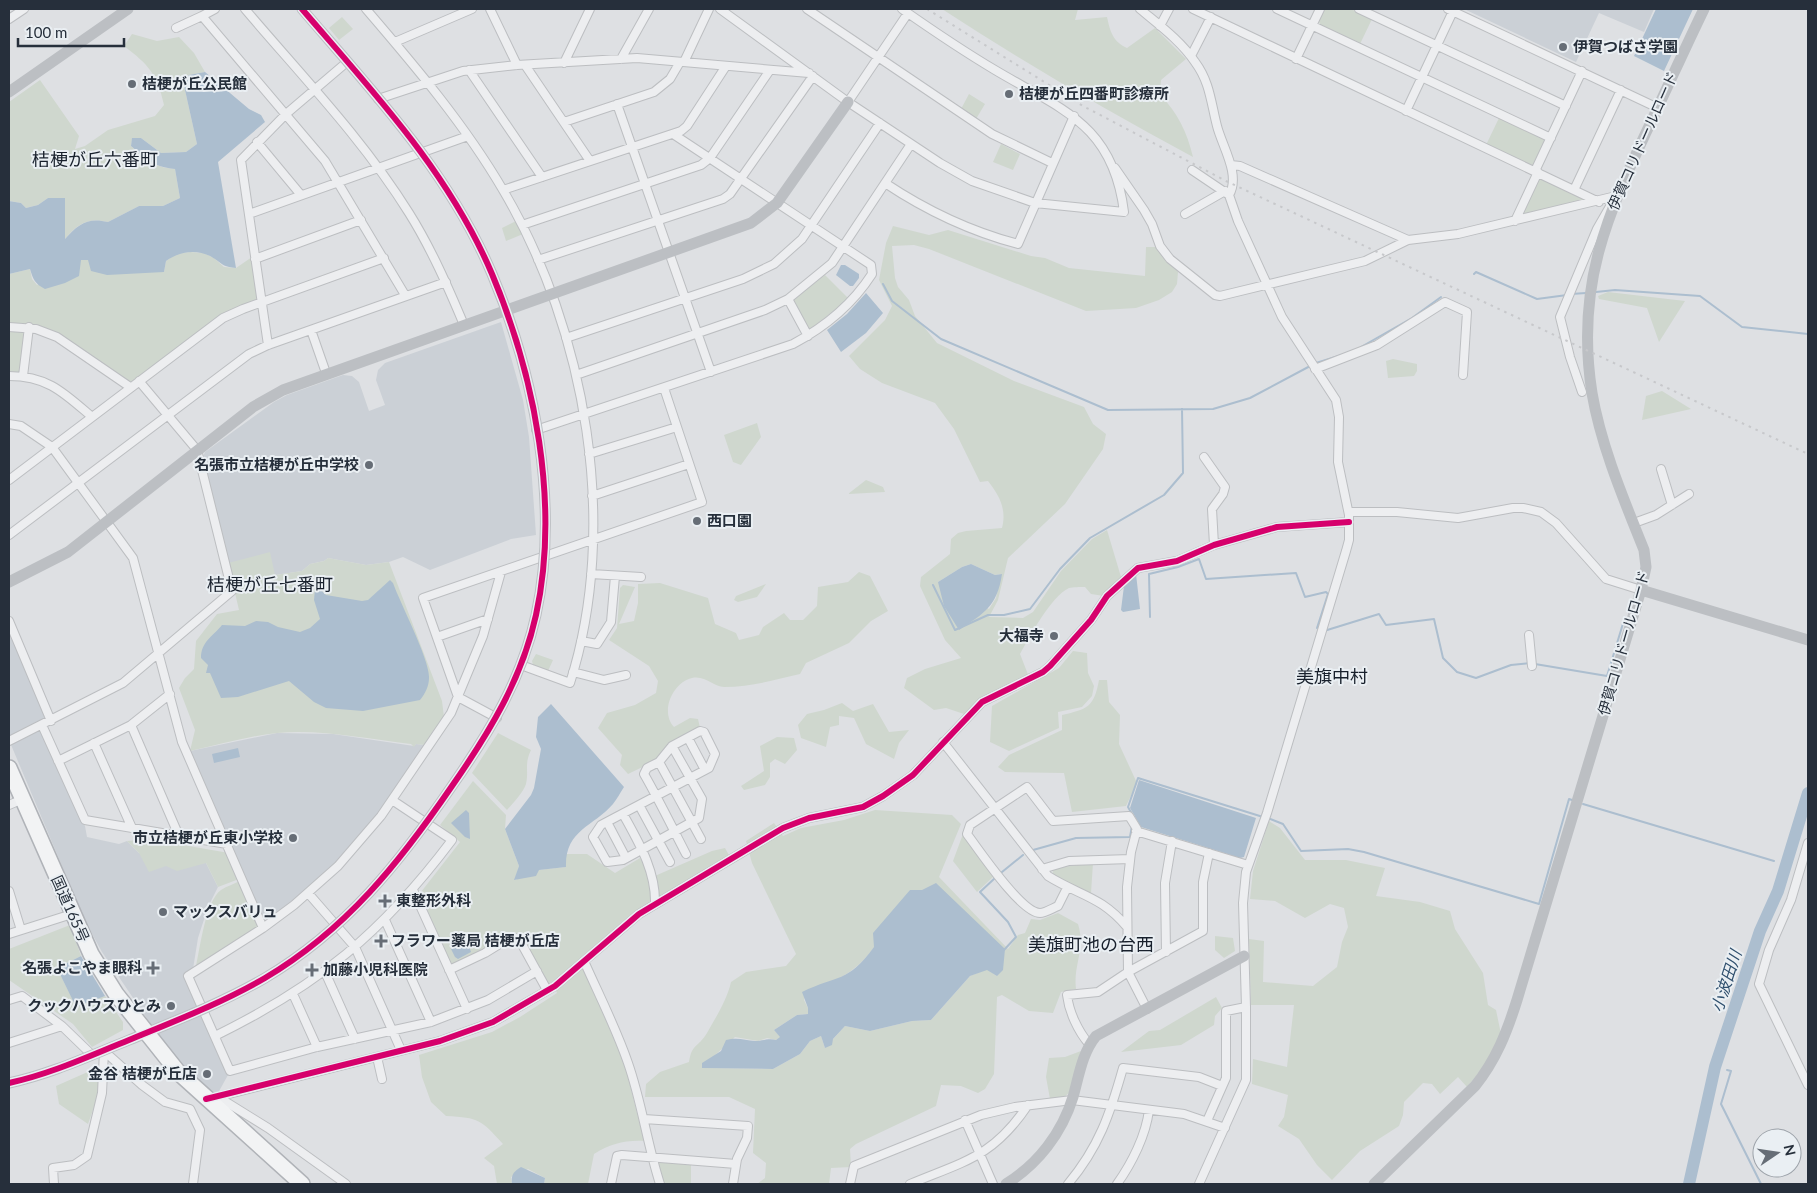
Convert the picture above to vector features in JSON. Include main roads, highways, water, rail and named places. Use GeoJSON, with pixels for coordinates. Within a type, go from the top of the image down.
{"type":"FeatureCollection","features":[{"type":"Feature","properties":{"kind":"highway","name":"国道165号"},"geometry":{"type":"LineString","coordinates":[[9,768],[16,802],[91,954],[116,994],[178,1072],[212,1098],[302,1184]]}},
{"type":"Feature","properties":{"kind":"water"},"geometry":{"type":"Polygon","coordinates":[[[1656,9],[1693,9],[1664,71],[1634,56],[1656,9]]]}},
{"type":"Feature","properties":{"kind":"water"},"geometry":{"type":"Polygon","coordinates":[[[205,72],[249,109],[261,115],[265,122],[218,162],[236,268],[224,265],[203,253],[190,252],[177,255],[166,261],[164,272],[107,275],[91,271],[88,260],[81,260],[79,276],[65,283],[45,289],[35,281],[30,269],[9,274],[9,201],[21,203],[26,208],[38,205],[48,198],[65,198],[65,239],[74,229],[89,221],[108,222],[139,206],[163,206],[180,198],[175,169],[155,164],[147,159],[131,146],[132,138],[141,138],[161,153],[186,152],[197,144],[183,81],[189,75],[205,72]]]}},
{"type":"Feature","properties":{"kind":"water"},"geometry":{"type":"Polygon","coordinates":[[[841,265],[845,265],[859,274],[859,278],[853,286],[850,286],[836,275],[841,265]]]}},
{"type":"Feature","properties":{"kind":"water"},"geometry":{"type":"Polygon","coordinates":[[[866,293],[883,313],[866,333],[841,352],[827,330],[847,314],[866,293]]]}},
{"type":"Feature","properties":{"kind":"water"},"geometry":{"type":"Polygon","coordinates":[[[971,564],[995,575],[1002,574],[1000,585],[993,602],[988,608],[976,619],[959,630],[944,606],[938,582],[962,567],[971,564]]]}},
{"type":"Feature","properties":{"kind":"water"},"geometry":{"type":"Polygon","coordinates":[[[1136,574],[1140,609],[1123,612],[1121,610],[1124,586],[1136,574]]]}},
{"type":"Feature","properties":{"kind":"water"},"geometry":{"type":"Polygon","coordinates":[[[390,580],[414,631],[428,670],[428,684],[420,700],[363,711],[326,708],[314,702],[289,681],[238,697],[221,698],[210,673],[206,673],[208,665],[201,658],[201,652],[208,640],[222,625],[245,626],[256,621],[268,622],[278,627],[300,632],[310,628],[320,619],[314,600],[315,589],[320,589],[326,595],[362,601],[368,600],[390,580]]]}},
{"type":"Feature","properties":{"kind":"water"},"geometry":{"type":"Polygon","coordinates":[[[551,704],[624,787],[613,804],[575,837],[567,855],[566,867],[539,870],[536,876],[514,880],[519,866],[505,829],[531,795],[534,788],[541,749],[536,737],[538,717],[551,704]]]}},
{"type":"Feature","properties":{"kind":"water"},"geometry":{"type":"Polygon","coordinates":[[[238,748],[240,757],[214,763],[212,754],[238,748]]]}},
{"type":"Feature","properties":{"kind":"water"},"geometry":{"type":"Polygon","coordinates":[[[1139,780],[1256,818],[1244,857],[1240,858],[1141,827],[1130,808],[1139,780]]]}},
{"type":"Feature","properties":{"kind":"water"},"geometry":{"type":"Polygon","coordinates":[[[466,810],[469,813],[470,839],[465,837],[451,823],[466,810]]]}},
{"type":"Feature","properties":{"kind":"water"},"geometry":{"type":"Polygon","coordinates":[[[936,883],[1005,949],[1003,970],[997,976],[987,970],[970,976],[931,1020],[912,1021],[870,1031],[845,1026],[833,1039],[832,1045],[825,1048],[821,1036],[810,1041],[800,1054],[773,1069],[702,1068],[702,1063],[721,1051],[726,1040],[776,1040],[780,1037],[774,1030],[797,1015],[808,1014],[808,1008],[802,992],[841,977],[857,967],[874,947],[873,933],[910,890],[922,890],[936,883]]]}},
{"type":"Feature","properties":{"kind":"water"},"geometry":{"type":"Polygon","coordinates":[[[465,941],[468,943],[471,952],[458,959],[451,949],[453,946],[465,941]]]}},
{"type":"Feature","properties":{"kind":"water"},"geometry":{"type":"Polygon","coordinates":[[[81,956],[105,996],[76,1007],[57,968],[81,956]]]}},
{"type":"Feature","properties":{"kind":"water"},"geometry":{"type":"Polygon","coordinates":[[[521,1167],[545,1178],[544,1184],[512,1184],[513,1174],[521,1167]]]}},
{"type":"Feature","properties":{"kind":"waterway"},"geometry":{"type":"LineString","coordinates":[[1474,274],[1476,272],[1537,299],[1567,295]]}},
{"type":"Feature","properties":{"kind":"waterway"},"geometry":{"type":"LineString","coordinates":[[883,284],[892,301],[941,339],[1108,410],[1213,409],[1250,398],[1312,365]]}},
{"type":"Feature","properties":{"kind":"waterway"},"geometry":{"type":"LineString","coordinates":[[1596,292],[1615,290],[1700,296],[1742,327],[1808,334]]}},
{"type":"Feature","properties":{"kind":"waterway"},"geometry":{"type":"LineString","coordinates":[[1571,294],[1586,293]]}},
{"type":"Feature","properties":{"kind":"waterway"},"geometry":{"type":"LineString","coordinates":[[1361,347],[1412,318],[1441,297]]}},
{"type":"Feature","properties":{"kind":"waterway"},"geometry":{"type":"LineString","coordinates":[[1316,363],[1345,354]]}},
{"type":"Feature","properties":{"kind":"waterway"},"geometry":{"type":"LineString","coordinates":[[933,585],[955,630],[988,615],[1004,615],[1030,609],[1060,569],[1090,538],[1164,495],[1183,473],[1182,409]]}},
{"type":"Feature","properties":{"kind":"waterway"},"geometry":{"type":"LineString","coordinates":[[1150,617],[1149,574],[1178,567],[1199,559],[1206,579],[1296,573],[1305,597],[1326,592],[1328,594],[1317,628]]}},
{"type":"Feature","properties":{"kind":"waterway"},"geometry":{"type":"LineString","coordinates":[[1324,631],[1379,614],[1386,625],[1434,619],[1443,658],[1457,672],[1476,678],[1511,665],[1530,663]]}},
{"type":"Feature","properties":{"kind":"waterway"},"geometry":{"type":"LineString","coordinates":[[1535,664],[1607,676],[1625,617]]}},
{"type":"Feature","properties":{"kind":"waterway"},"geometry":{"type":"LineString","coordinates":[[1132,814],[1128,807],[1138,778],[1263,817]]}},
{"type":"Feature","properties":{"kind":"waterway","name":"小波田川"},"geometry":{"type":"LineString","coordinates":[[1689,1184],[1715,1067],[1760,931],[1778,891],[1808,793]]}},
{"type":"Feature","properties":{"kind":"waterway"},"geometry":{"type":"LineString","coordinates":[[1268,818],[1283,824],[1301,851],[1348,849],[1364,852],[1539,904],[1569,799],[1572,800]]}},
{"type":"Feature","properties":{"kind":"waterway"},"geometry":{"type":"LineString","coordinates":[[1583,804],[1774,861]]}},
{"type":"Feature","properties":{"kind":"waterway"},"geometry":{"type":"LineString","coordinates":[[1033,850],[1076,838],[1130,837],[1132,826]]}},
{"type":"Feature","properties":{"kind":"waterway"},"geometry":{"type":"LineString","coordinates":[[1002,872],[1023,855]]}},
{"type":"Feature","properties":{"kind":"waterway"},"geometry":{"type":"LineString","coordinates":[[995,878],[980,892],[1008,922],[1016,937],[1004,950]]}},
{"type":"Feature","properties":{"kind":"waterway","name":"小波田川"},"geometry":{"type":"LineString","coordinates":[[1715,1067],[1719,1068]]}},
{"type":"Feature","properties":{"kind":"waterway"},"geometry":{"type":"LineString","coordinates":[[1727,1070],[1731,1071],[1721,1104],[1761,1184]]}},
{"type":"Feature","properties":{"kind":"railway"},"geometry":{"type":"LineString","coordinates":[[927,9],[1083,106],[1226,181],[1808,454]]}},
{"type":"Feature","properties":{"kind":"place","name":"伊賀つばさ学園"},"geometry":{"type":"Point","coordinates":[1563,47]}},
{"type":"Feature","properties":{"kind":"place","name":"桔梗が丘公民館"},"geometry":{"type":"Point","coordinates":[132,84]}},
{"type":"Feature","properties":{"kind":"place","name":"桔梗が丘四番町診療所"},"geometry":{"type":"Point","coordinates":[1009,94]}},
{"type":"Feature","properties":{"kind":"place","name":"名張市立桔梗が丘中学校"},"geometry":{"type":"Point","coordinates":[369,465]}},
{"type":"Feature","properties":{"kind":"place","name":"西口園"},"geometry":{"type":"Point","coordinates":[697,521]}},
{"type":"Feature","properties":{"kind":"place","name":"大福寺"},"geometry":{"type":"Point","coordinates":[1054,636]}},
{"type":"Feature","properties":{"kind":"place","name":"市立桔梗が丘東小学校"},"geometry":{"type":"Point","coordinates":[293,838]}},
{"type":"Feature","properties":{"kind":"place","name":"東整形外科"},"geometry":{"type":"Point","coordinates":[385,901]}},
{"type":"Feature","properties":{"kind":"place","name":"マックスバリュ"},"geometry":{"type":"Point","coordinates":[163,912]}},
{"type":"Feature","properties":{"kind":"place","name":"フラワー薬局 桔梗が丘店"},"geometry":{"type":"Point","coordinates":[381,941]}},
{"type":"Feature","properties":{"kind":"place","name":"名張よこやま眼科"},"geometry":{"type":"Point","coordinates":[153,968]}},
{"type":"Feature","properties":{"kind":"place","name":"加藤小児科医院"},"geometry":{"type":"Point","coordinates":[312,970]}},
{"type":"Feature","properties":{"kind":"place","name":"クックハウスひとみ"},"geometry":{"type":"Point","coordinates":[171,1006]}},
{"type":"Feature","properties":{"kind":"place","name":"金谷 桔梗が丘店"},"geometry":{"type":"Point","coordinates":[207,1074]}},
{"type":"Feature","properties":{"kind":"district","name":"桔梗が丘六番町"},"geometry":{"type":"Point","coordinates":[95,160]}},
{"type":"Feature","properties":{"kind":"district","name":"桔梗が丘七番町"},"geometry":{"type":"Point","coordinates":[270,585]}},
{"type":"Feature","properties":{"kind":"district","name":"美旗中村"},"geometry":{"type":"Point","coordinates":[1332,677]}},
{"type":"Feature","properties":{"kind":"district","name":"美旗町池の台西"},"geometry":{"type":"Point","coordinates":[1091,945]}}]}
